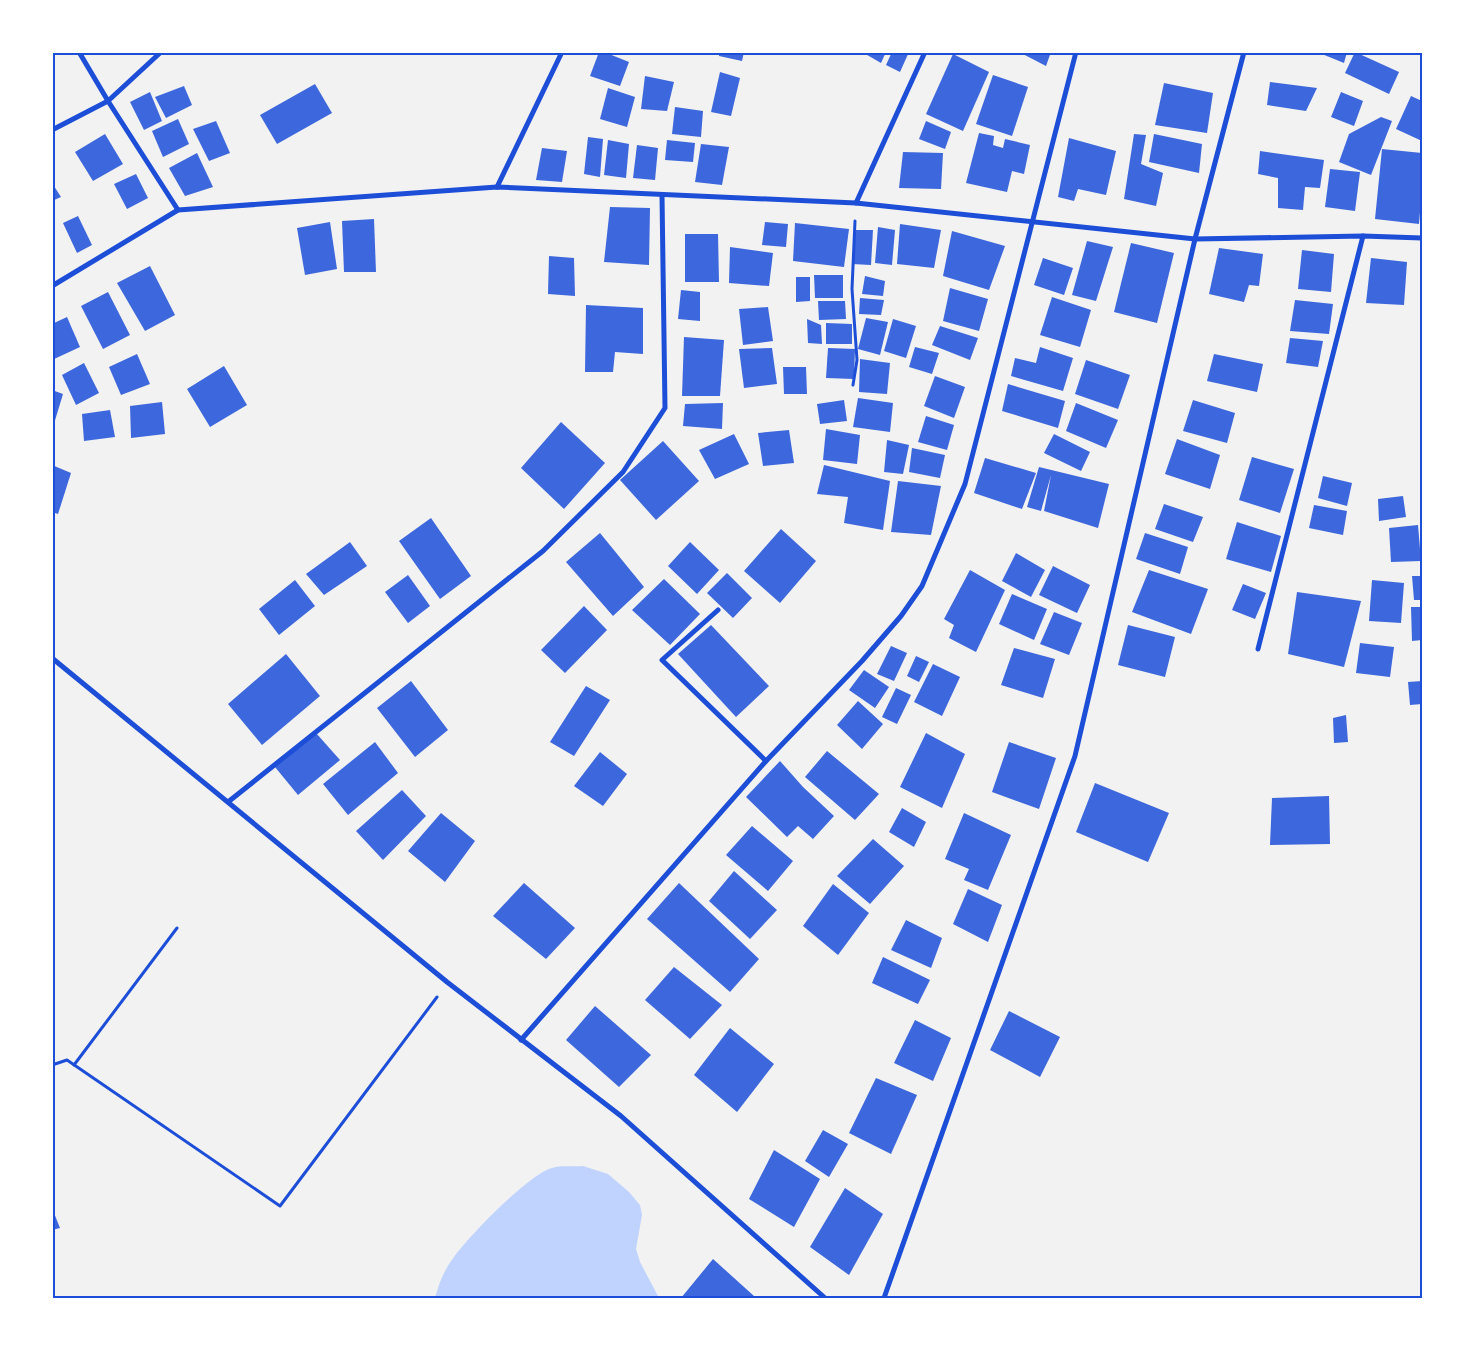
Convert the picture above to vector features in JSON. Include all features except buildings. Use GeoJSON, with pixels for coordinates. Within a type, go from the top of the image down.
{"type":"FeatureCollection","features":[{"type":"Feature","properties":{"kind":"street"},"geometry":{"type":"LineString","coordinates":[[79,52],[178,210]]}},
{"type":"Feature","properties":{"kind":"street"},"geometry":{"type":"LineString","coordinates":[[52,130],[108,101],[162,52]]}},
{"type":"Feature","properties":{"kind":"street"},"geometry":{"type":"LineString","coordinates":[[497,187],[562,52]]}},
{"type":"Feature","properties":{"kind":"street"},"geometry":{"type":"LineString","coordinates":[[856,203],[925,52]]}},
{"type":"Feature","properties":{"kind":"street"},"geometry":{"type":"LineString","coordinates":[[521,1040],[766,760],[862,661],[901,616],[922,586],[964,484],[1076,52]]}},
{"type":"Feature","properties":{"kind":"street"},"geometry":{"type":"LineString","coordinates":[[884,1298],[1076,756],[1195,240],[1244,52]]}},
{"type":"Feature","properties":{"kind":"street"},"geometry":{"type":"LineString","coordinates":[[52,286],[178,210],[497,187],[856,203],[1195,240],[1363,236],[1422,238]]}},
{"type":"Feature","properties":{"kind":"street"},"geometry":{"type":"LineString","coordinates":[[228,802],[543,551],[623,472],[665,408],[662,194]]}},
{"type":"Feature","properties":{"kind":"street"},"geometry":{"type":"LineString","coordinates":[[1258,649],[1363,236]]}},
{"type":"Feature","properties":{"kind":"street"},"geometry":{"type":"LineString","coordinates":[[718,610],[662,660],[766,760]]}},
{"type":"Feature","properties":{"kind":"street"},"geometry":{"type":"LineString","coordinates":[[52,658],[447,982],[621,1116],[825,1298]]}},
{"type":"Feature","properties":{"kind":"path"},"geometry":{"type":"LineString","coordinates":[[853,384],[857,360],[852,288],[856,203]]}},
{"type":"Feature","properties":{"kind":"path"},"geometry":{"type":"LineString","coordinates":[[74,1065],[176,928]]}},
{"type":"Feature","properties":{"kind":"path"},"geometry":{"type":"LineString","coordinates":[[52,1065],[67,1060],[280,1206],[447,982]]}},
{"type":"Feature","properties":{"kind":"water"},"geometry":{"type":"Polygon","coordinates":[[[583,1166],[608,1174],[629,1192],[640,1205],[642,1215],[636,1249],[640,1262],[659,1298],[435,1298],[442,1277],[454,1257],[472,1235],[515,1193],[529,1181],[552,1168],[583,1166]]]}}]}
